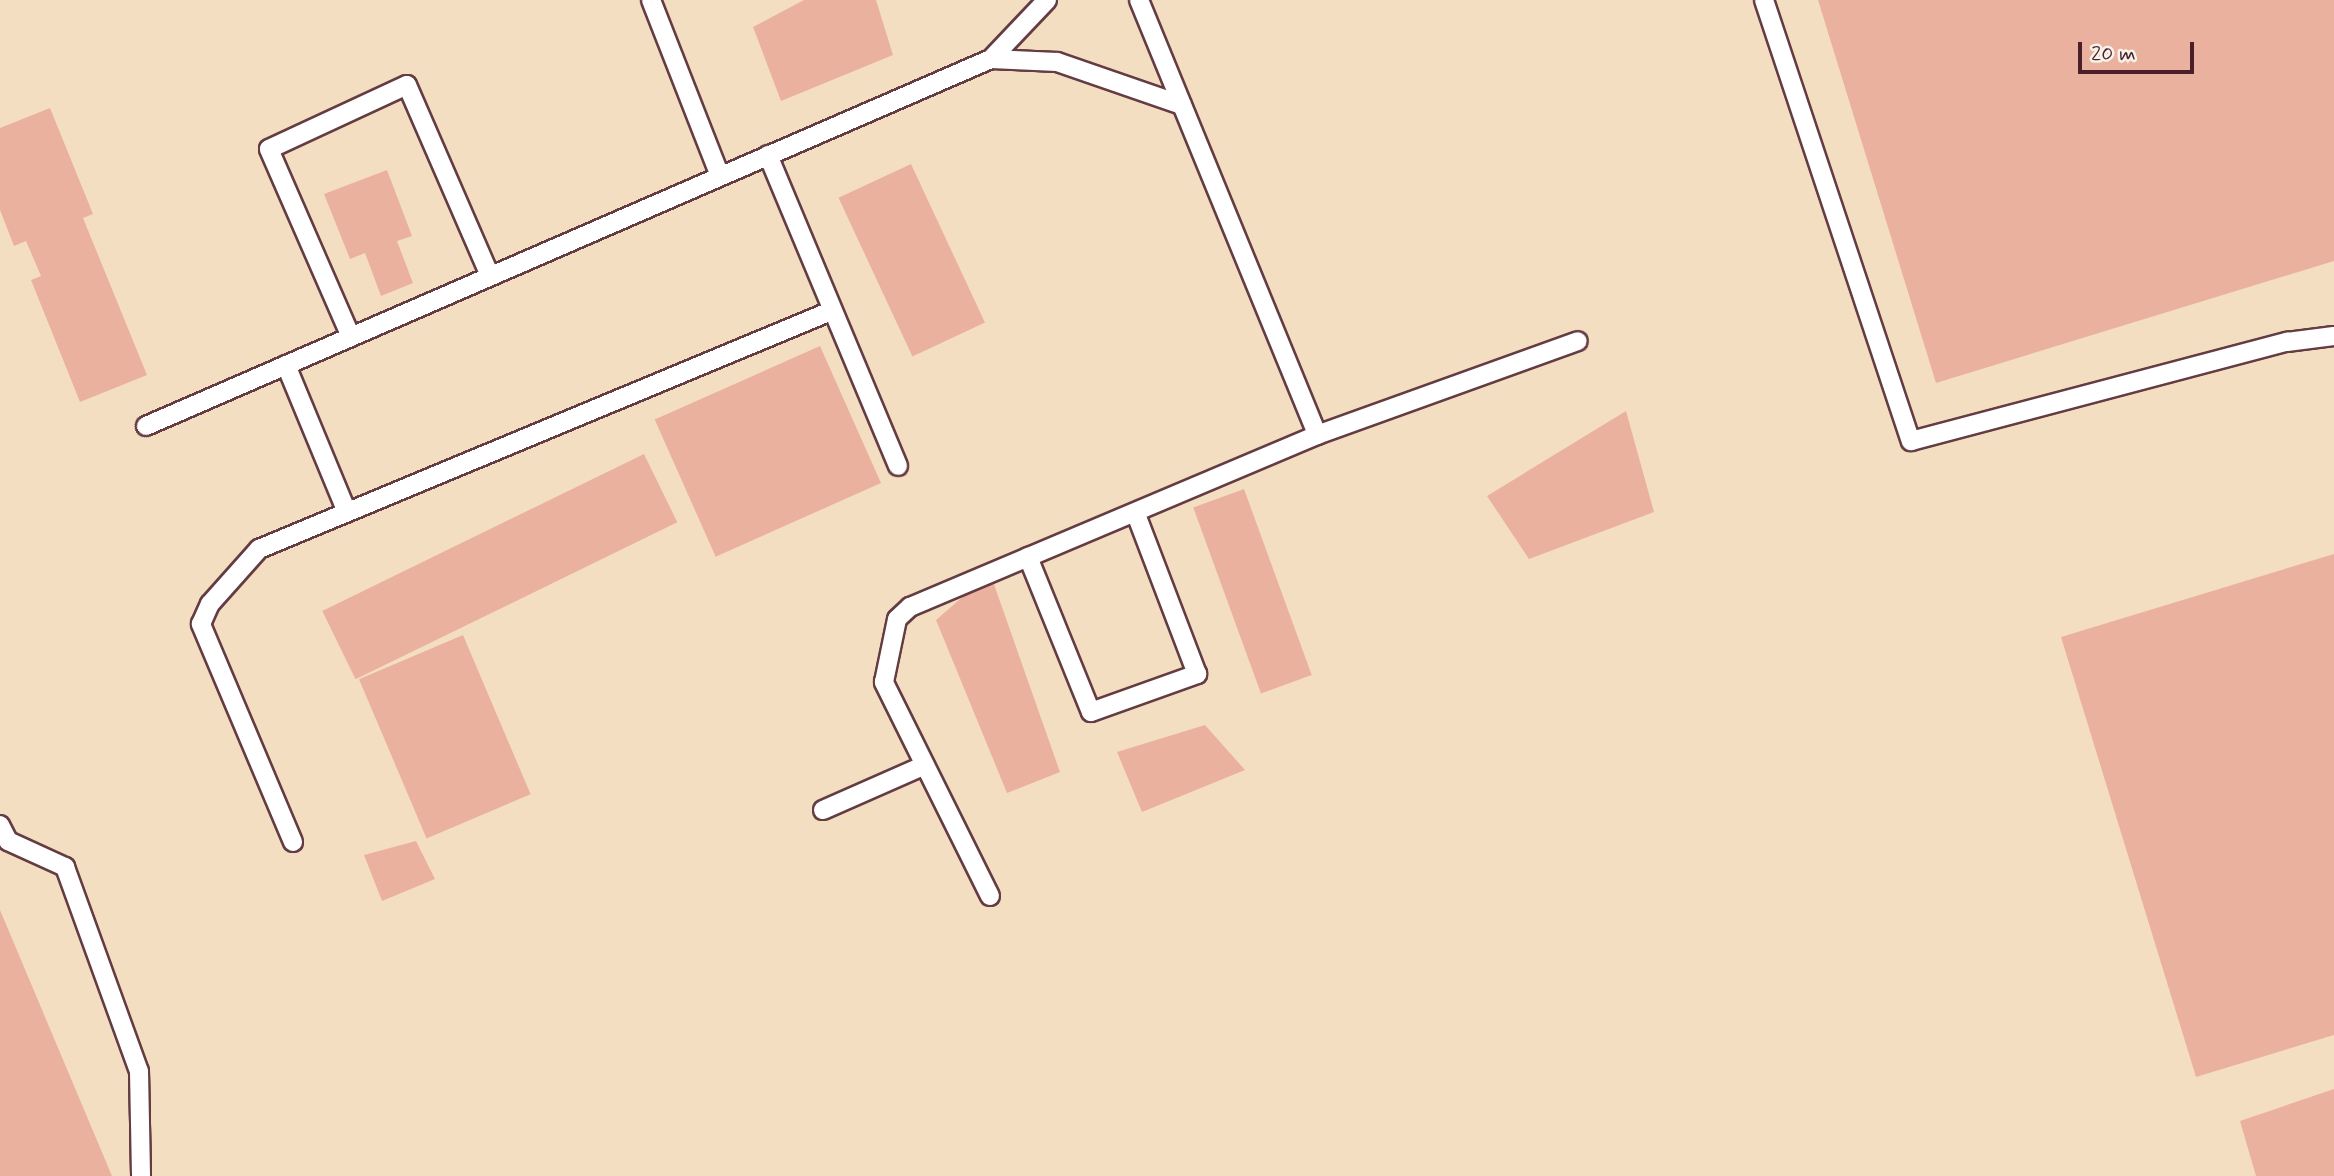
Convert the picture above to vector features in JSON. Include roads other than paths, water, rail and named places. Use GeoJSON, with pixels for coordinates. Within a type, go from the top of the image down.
{"type":"FeatureCollection","features":[{"type":"Feature","properties":{"kind":"lane"},"geometry":{"type":"LineString","coordinates":[[651,0],[720,176]]}},
{"type":"Feature","properties":{"kind":"lane"},"geometry":{"type":"LineString","coordinates":[[146,426],[991,58],[1047,0]]}},
{"type":"Feature","properties":{"kind":"lane"},"geometry":{"type":"LineString","coordinates":[[1139,0],[1317,435]]}},
{"type":"Feature","properties":{"kind":"lane"},"geometry":{"type":"LineString","coordinates":[[1764,0],[1911,441],[2287,342],[2334,336]]}},
{"type":"Feature","properties":{"kind":"lane"},"geometry":{"type":"LineString","coordinates":[[991,58],[1057,62],[1182,105]]}},
{"type":"Feature","properties":{"kind":"lane"},"geometry":{"type":"LineString","coordinates":[[351,337],[269,149],[407,85],[489,276]]}},
{"type":"Feature","properties":{"kind":"lane"},"geometry":{"type":"LineString","coordinates":[[768,155],[898,466]]}},
{"type":"Feature","properties":{"kind":"lane"},"geometry":{"type":"LineString","coordinates":[[293,842],[201,624],[210,604],[259,549],[831,311]]}},
{"type":"Feature","properties":{"kind":"lane"},"geometry":{"type":"LineString","coordinates":[[990,896],[884,682],[897,619],[909,607],[1317,435],[1578,341]]}},
{"type":"Feature","properties":{"kind":"lane"},"geometry":{"type":"LineString","coordinates":[[286,365],[347,512]]}},
{"type":"Feature","properties":{"kind":"lane"},"geometry":{"type":"LineString","coordinates":[[1028,557],[1091,712],[1197,674],[1135,512]]}},
{"type":"Feature","properties":{"kind":"lane"},"geometry":{"type":"LineString","coordinates":[[823,810],[925,765]]}},
{"type":"Feature","properties":{"kind":"lane"},"geometry":{"type":"LineString","coordinates":[[0,825],[8,841],[65,867],[139,1071],[141,1176]]}}]}
